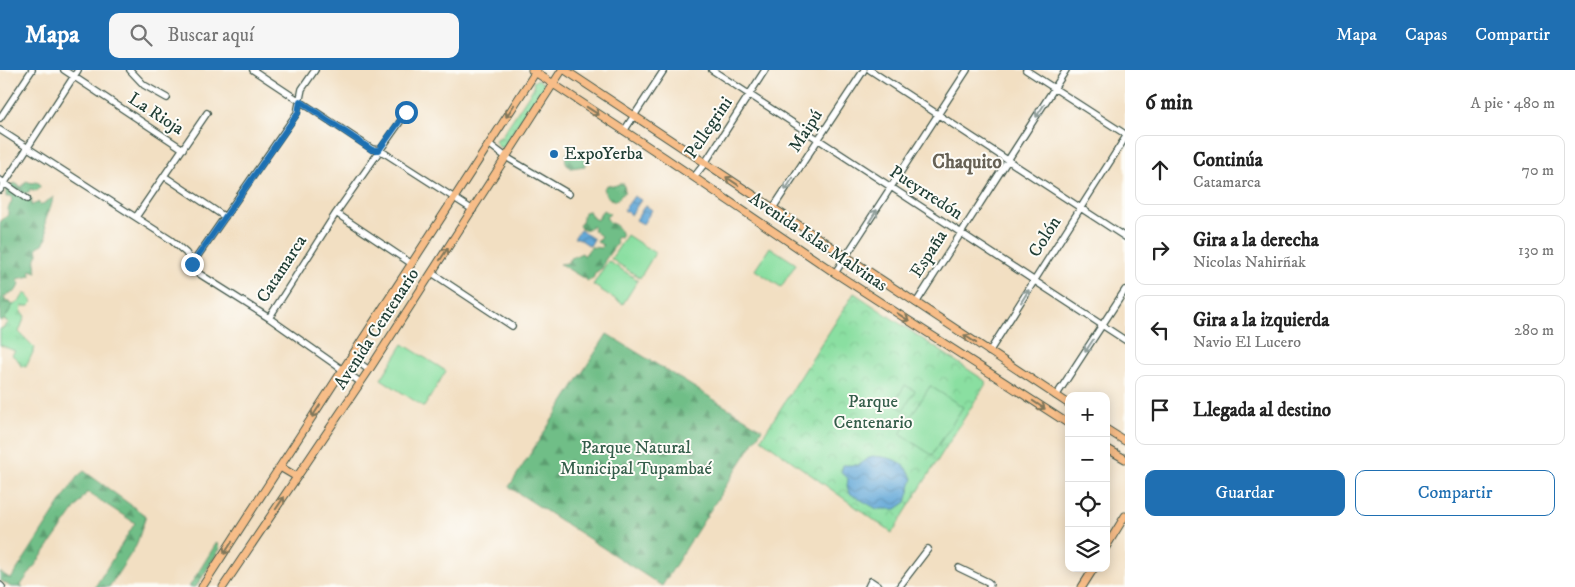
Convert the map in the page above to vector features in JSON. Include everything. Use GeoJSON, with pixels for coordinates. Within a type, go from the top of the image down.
{"type":"FeatureCollection","features":[{"type":"Feature","properties":{"kind":"main road","name":"Avenida Centenario"},"geometry":{"type":"LineString","coordinates":[[223,587],[369,370],[552,84],[563,70]]}},
{"type":"Feature","properties":{"kind":"main road","name":"Avenida Islas Malvinas"},"geometry":{"type":"LineString","coordinates":[[563,70],[1065,402]]}},
{"type":"Feature","properties":{"kind":"main road","name":"Avenida Centenario"},"geometry":{"type":"LineString","coordinates":[[202,587],[535,71]]}},
{"type":"Feature","properties":{"kind":"main road","name":"Avenida Islas Malvinas"},"geometry":{"type":"LineString","coordinates":[[535,71],[835,273],[1065,421]]}},
{"type":"Feature","properties":{"kind":"main road"},"geometry":{"type":"LineString","coordinates":[[1110,432],[1125,441]]}},
{"type":"Feature","properties":{"kind":"main road"},"geometry":{"type":"LineString","coordinates":[[1110,450],[1125,459]]}},
{"type":"Feature","properties":{"kind":"main road"},"geometry":{"type":"LineString","coordinates":[[280,467],[296,477]]}},
{"type":"Feature","properties":{"kind":"main road"},"geometry":{"type":"LineString","coordinates":[[1110,540],[1125,516]]}},
{"type":"Feature","properties":{"kind":"main road"},"geometry":{"type":"LineString","coordinates":[[1082,587],[1091,572]]}},
{"type":"Feature","properties":{"kind":"street"},"geometry":{"type":"LineString","coordinates":[[0,118],[32,70]]}},
{"type":"Feature","properties":{"kind":"street","name":"La Rioja"},"geometry":{"type":"LineString","coordinates":[[64,70],[183,149]]}},
{"type":"Feature","properties":{"kind":"street"},"geometry":{"type":"LineString","coordinates":[[0,190],[2,181],[78,70]]}},
{"type":"Feature","properties":{"kind":"street"},"geometry":{"type":"LineString","coordinates":[[130,70],[144,85],[167,98]]}},
{"type":"Feature","properties":{"kind":"street"},"geometry":{"type":"LineString","coordinates":[[253,70],[372,150],[379,150],[473,210]]}},
{"type":"Feature","properties":{"kind":"street"},"geometry":{"type":"LineString","coordinates":[[192,264],[298,113],[302,90],[315,70]]}},
{"type":"Feature","properties":{"kind":"street"},"geometry":{"type":"LineString","coordinates":[[624,131],[664,70]]}},
{"type":"Feature","properties":{"kind":"street","name":"Pueyrredón"},"geometry":{"type":"LineString","coordinates":[[712,70],[1125,340]]}},
{"type":"Feature","properties":{"kind":"street","name":"Pellegrini"},"geometry":{"type":"LineString","coordinates":[[694,177],[765,70]]}},
{"type":"Feature","properties":{"kind":"street","name":"Maipú"},"geometry":{"type":"LineString","coordinates":[[773,208],[864,70]]}},
{"type":"Feature","properties":{"kind":"street"},"geometry":{"type":"LineString","coordinates":[[870,70],[1125,237]]}},
{"type":"Feature","properties":{"kind":"street"},"geometry":{"type":"LineString","coordinates":[[835,273],[967,70]]}},
{"type":"Feature","properties":{"kind":"street"},"geometry":{"type":"LineString","coordinates":[[1026,70],[1125,136]]}},
{"type":"Feature","properties":{"kind":"street","name":"España"},"geometry":{"type":"LineString","coordinates":[[916,303],[1066,70]]}},
{"type":"Feature","properties":{"kind":"street","name":"Catamarca"},"geometry":{"type":"LineString","coordinates":[[0,130],[171,240],[186,253],[198,273],[268,318],[406,112]]}},
{"type":"Feature","properties":{"kind":"street"},"geometry":{"type":"LineString","coordinates":[[136,217],[207,113]]}},
{"type":"Feature","properties":{"kind":"street","name":"Colón"},"geometry":{"type":"LineString","coordinates":[[989,352],[1125,136]]}},
{"type":"Feature","properties":{"kind":"street"},"geometry":{"type":"LineString","coordinates":[[489,144],[506,157],[569,194]]}},
{"type":"Feature","properties":{"kind":"street"},"geometry":{"type":"LineString","coordinates":[[164,176],[225,217]]}},
{"type":"Feature","properties":{"kind":"street"},"geometry":{"type":"LineString","coordinates":[[2,181],[27,199]]}},
{"type":"Feature","properties":{"kind":"street"},"geometry":{"type":"LineString","coordinates":[[336,214],[412,264]]}},
{"type":"Feature","properties":{"kind":"street"},"geometry":{"type":"LineString","coordinates":[[432,273],[512,326]]}},
{"type":"Feature","properties":{"kind":"street"},"geometry":{"type":"LineString","coordinates":[[1056,396],[1125,290]]}},
{"type":"Feature","properties":{"kind":"street"},"geometry":{"type":"LineString","coordinates":[[268,318],[360,382]]}},
{"type":"Feature","properties":{"kind":"street"},"geometry":{"type":"LineString","coordinates":[[351,357],[369,370]]}},
{"type":"Feature","properties":{"kind":"street"},"geometry":{"type":"LineString","coordinates":[[898,587],[928,549]]}},
{"type":"Feature","properties":{"kind":"street"},"geometry":{"type":"LineString","coordinates":[[959,568],[988,582],[990,584],[989,587]]}},
{"type":"Feature","properties":{"kind":"street"},"geometry":{"type":"LineString","coordinates":[[868,587],[871,581],[880,587]]}},
{"type":"Feature","properties":{"kind":"green space"},"geometry":{"type":"Polygon","coordinates":[[[538,79],[546,88],[540,91],[507,141],[508,145],[506,148],[499,147],[495,141],[496,139],[501,137],[534,87],[533,82],[538,79]]]}},
{"type":"Feature","properties":{"kind":"green space"},"geometry":{"type":"Polygon","coordinates":[[[570,151],[576,152],[585,158],[585,166],[571,168],[567,164],[566,154],[570,151]]]}},
{"type":"Feature","properties":{"kind":"green space"},"geometry":{"type":"Polygon","coordinates":[[[26,181],[39,183],[40,187],[36,191],[30,189],[29,192],[24,193],[32,199],[31,206],[38,202],[41,205],[54,197],[45,222],[47,238],[43,244],[37,247],[38,254],[35,263],[37,272],[30,270],[31,276],[17,279],[20,284],[15,292],[3,298],[13,305],[4,320],[0,321],[0,225],[1,221],[8,215],[8,209],[12,201],[11,196],[6,197],[6,189],[14,183],[22,187],[26,181]]]}},
{"type":"Feature","properties":{"kind":"green space"},"geometry":{"type":"Polygon","coordinates":[[[624,184],[625,192],[616,200],[611,200],[604,188],[607,185],[614,186],[624,184]]]}},
{"type":"Feature","properties":{"kind":"green space"},"geometry":{"type":"Polygon","coordinates":[[[603,210],[610,214],[606,217],[610,223],[618,227],[622,236],[621,238],[617,237],[617,243],[605,260],[602,268],[595,273],[593,279],[588,281],[560,264],[567,263],[571,258],[582,253],[584,256],[591,247],[601,248],[603,245],[597,242],[601,236],[593,230],[593,226],[585,230],[581,229],[579,225],[582,222],[584,212],[589,211],[593,218],[597,220],[603,210]]]}},
{"type":"Feature","properties":{"kind":"green space"},"geometry":{"type":"Polygon","coordinates":[[[627,235],[655,253],[640,278],[611,259],[627,235]]]}},
{"type":"Feature","properties":{"kind":"green space"},"geometry":{"type":"Polygon","coordinates":[[[770,247],[796,264],[781,287],[755,270],[770,247]]]}},
{"type":"Feature","properties":{"kind":"green space"},"geometry":{"type":"Polygon","coordinates":[[[608,261],[638,280],[623,304],[593,285],[608,261]]]}},
{"type":"Feature","properties":{"kind":"green space","name":"Parque Centenario"},"geometry":{"type":"Polygon","coordinates":[[[854,293],[987,382],[892,533],[761,439],[854,293]]]}},
{"type":"Feature","properties":{"kind":"green space"},"geometry":{"type":"Polygon","coordinates":[[[24,294],[27,294],[33,302],[29,306],[22,306],[21,313],[25,316],[19,332],[35,348],[26,367],[21,366],[12,355],[15,351],[0,345],[0,329],[4,328],[9,322],[4,320],[13,305],[19,302],[24,294]]]}},
{"type":"Feature","properties":{"kind":"green space","name":"Parque Natural Municipal Tupambaé"},"geometry":{"type":"Polygon","coordinates":[[[607,334],[762,429],[662,586],[509,487],[607,334]]]}},
{"type":"Feature","properties":{"kind":"green space"},"geometry":{"type":"Polygon","coordinates":[[[403,344],[446,371],[424,407],[381,379],[403,344]]]}},
{"type":"Feature","properties":{"kind":"green space"},"geometry":{"type":"Polygon","coordinates":[[[905,385],[915,391],[903,410],[894,403],[905,385]]]}},
{"type":"Feature","properties":{"kind":"green space"},"geometry":{"type":"Polygon","coordinates":[[[930,386],[963,407],[932,455],[900,434],[930,386]]]}},
{"type":"Feature","properties":{"kind":"green space"},"geometry":{"type":"Polygon","coordinates":[[[84,471],[146,516],[136,546],[109,587],[95,587],[135,523],[87,492],[21,585],[23,587],[11,587],[0,580],[0,572],[11,579],[77,477],[84,471]]]}},
{"type":"Feature","properties":{"kind":"green space"},"geometry":{"type":"Polygon","coordinates":[[[217,542],[220,549],[196,587],[189,587],[217,542]]]}},
{"type":"Feature","properties":{"kind":"water"},"geometry":{"type":"Polygon","coordinates":[[[634,196],[641,200],[631,215],[624,210],[634,196]]]}},
{"type":"Feature","properties":{"kind":"water"},"geometry":{"type":"Polygon","coordinates":[[[645,205],[652,210],[643,224],[636,220],[645,205]]]}},
{"type":"Feature","properties":{"kind":"water"},"geometry":{"type":"Polygon","coordinates":[[[580,230],[594,239],[590,246],[578,238],[574,238],[580,230]]]}},
{"type":"Feature","properties":{"kind":"water"},"geometry":{"type":"Polygon","coordinates":[[[872,456],[900,463],[913,478],[906,502],[896,509],[877,509],[849,493],[847,486],[848,478],[841,473],[843,465],[858,465],[872,456]]]}},
{"type":"Feature","properties":{"kind":"place","name":"ExpoYerba"},"geometry":{"type":"Point","coordinates":[554,154]}},
{"type":"Feature","properties":{"kind":"district","name":"Chaquito"},"geometry":{"type":"Point","coordinates":[967,162]}},
{"type":"Feature","properties":{"kind":"route"},"geometry":{"type":"LineString","coordinates":[[192,264],[298,113],[300,101],[372,150],[379,150],[406,112]]}}]}
